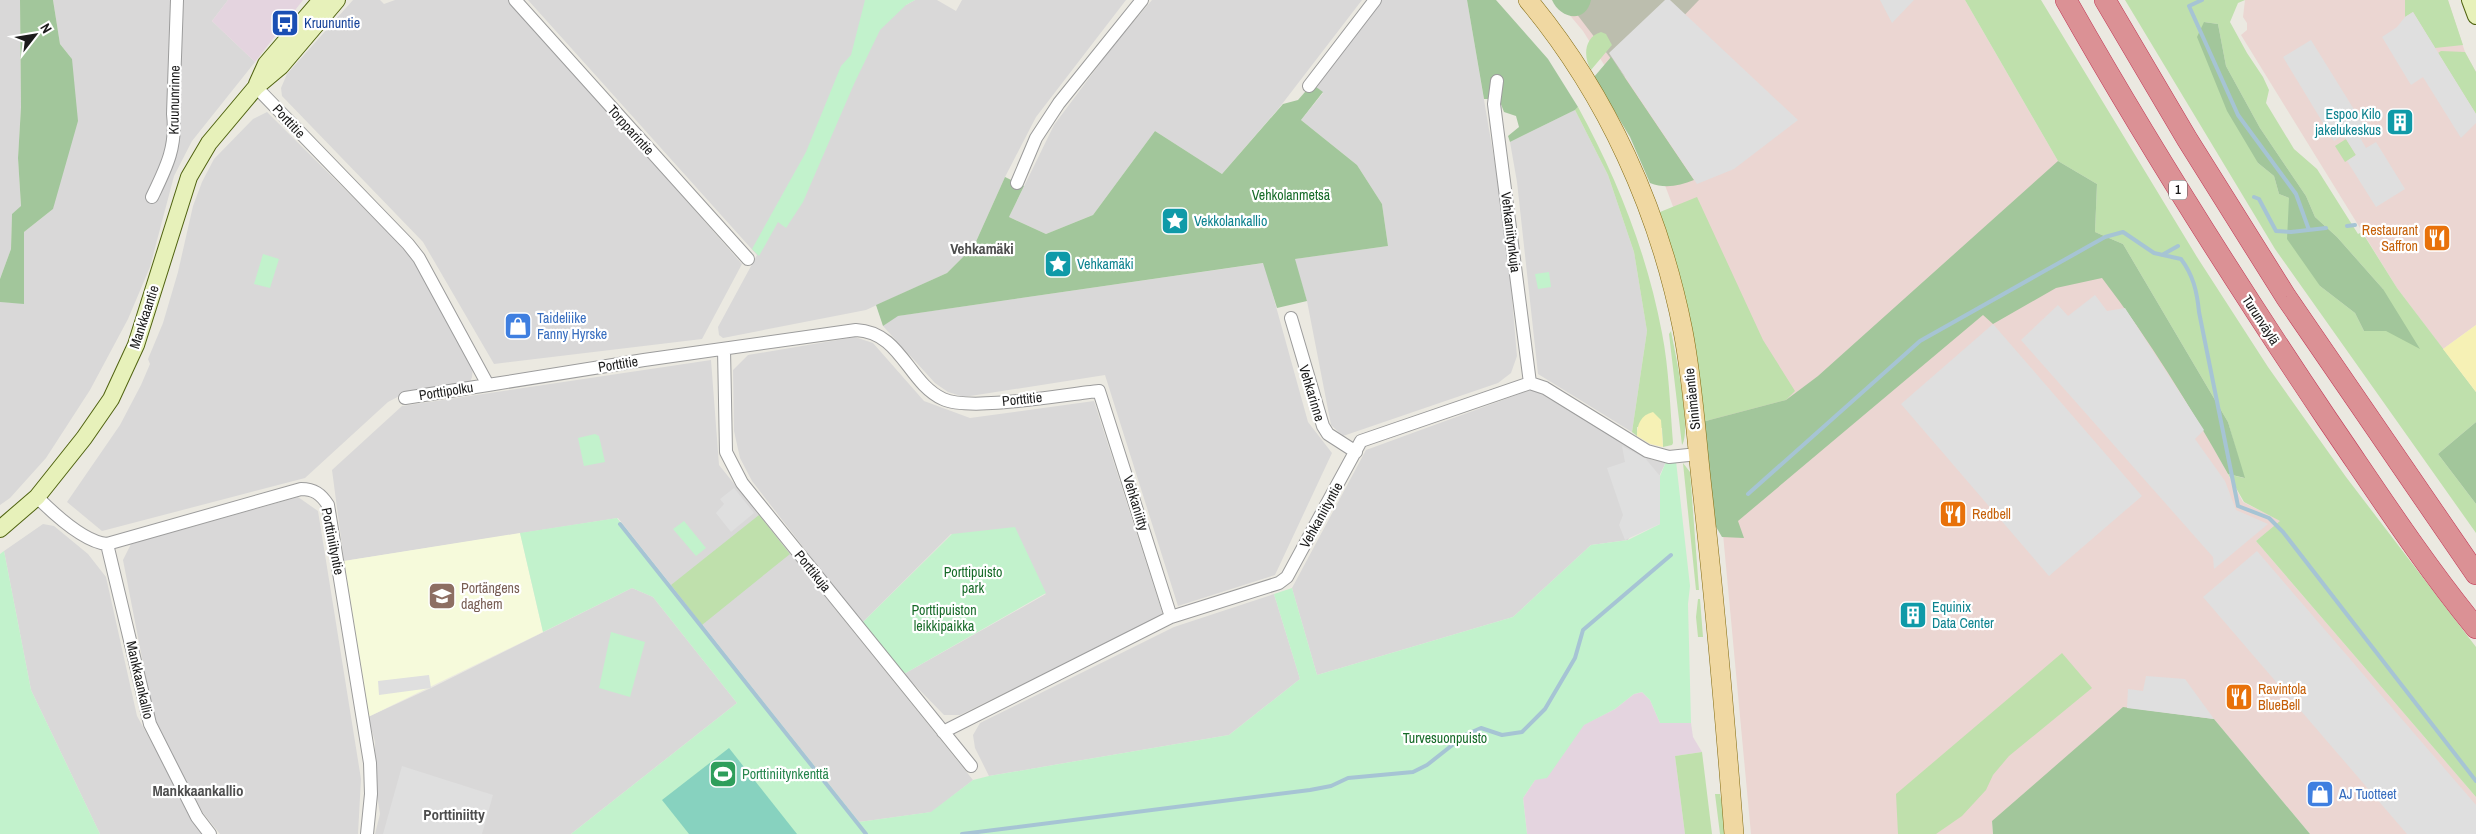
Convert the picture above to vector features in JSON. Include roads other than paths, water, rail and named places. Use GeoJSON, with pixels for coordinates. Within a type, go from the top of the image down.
{"type":"FeatureCollection","features":[{"type":"Feature","properties":{"kind":"highway","name":"Turunväylä"},"geometry":{"type":"LineString","coordinates":[[2066,0],[2157,157],[2277,344],[2400,526],[2476,628]]}},
{"type":"Feature","properties":{"kind":"highway"},"geometry":{"type":"LineString","coordinates":[[2105,0],[2187,139],[2286,298],[2475,573]]}},
{"type":"Feature","properties":{"kind":"main road","name":"Mankkaantie"},"geometry":{"type":"LineString","coordinates":[[256,86],[266,64],[321,0]]}},
{"type":"Feature","properties":{"kind":"main road","name":"Mankkaantie"},"geometry":{"type":"LineString","coordinates":[[0,529],[37,497],[112,399],[136,345],[189,178],[208,143],[256,86],[276,72],[337,0]]}},
{"type":"Feature","properties":{"kind":"main road","name":"Sinimäentie"},"geometry":{"type":"LineString","coordinates":[[1528,0],[1564,46],[1615,131],[1648,205],[1683,330],[1692,388],[1714,594],[1734,834]]}},
{"type":"Feature","properties":{"kind":"main road"},"geometry":{"type":"LineString","coordinates":[[2470,0],[2476,16]]}},
{"type":"Feature","properties":{"kind":"street","name":"Kruununrinne"},"geometry":{"type":"LineString","coordinates":[[152,197],[171,158],[175,129],[173,114],[177,0]]}},
{"type":"Feature","properties":{"kind":"street","name":"Torpparintie"},"geometry":{"type":"LineString","coordinates":[[515,0],[748,259]]}},
{"type":"Feature","properties":{"kind":"street"},"geometry":{"type":"LineString","coordinates":[[1017,183],[1036,138],[1059,103],[1142,0]]}},
{"type":"Feature","properties":{"kind":"street"},"geometry":{"type":"LineString","coordinates":[[1309,86],[1375,0]]}},
{"type":"Feature","properties":{"kind":"street","name":"Vehkaniitynkuja"},"geometry":{"type":"LineString","coordinates":[[1497,81],[1494,104],[1530,383]]}},
{"type":"Feature","properties":{"kind":"street","name":"Porttitie"},"geometry":{"type":"LineString","coordinates":[[256,86],[408,244],[418,258],[488,385],[856,330],[870,331],[884,338],[930,390],[943,399],[960,404],[1099,391]]}},
{"type":"Feature","properties":{"kind":"street","name":"Vehkarinne"},"geometry":{"type":"LineString","coordinates":[[1291,318],[1322,426],[1328,434],[1356,452]]}},
{"type":"Feature","properties":{"kind":"street","name":"Porttikuja"},"geometry":{"type":"LineString","coordinates":[[724,349],[726,452],[742,483],[971,766]]}},
{"type":"Feature","properties":{"kind":"street"},"geometry":{"type":"LineString","coordinates":[[1530,383],[1545,388],[1647,451],[1669,457],[1698,454]]}},
{"type":"Feature","properties":{"kind":"street","name":"Vehkaniityntie"},"geometry":{"type":"LineString","coordinates":[[943,732],[1172,616],[1270,588],[1287,577],[1361,441],[1530,383]]}},
{"type":"Feature","properties":{"kind":"street","name":"Porttipolku"},"geometry":{"type":"LineString","coordinates":[[405,398],[488,385]]}},
{"type":"Feature","properties":{"kind":"street","name":"Vehkaniitty"},"geometry":{"type":"LineString","coordinates":[[1099,391],[1172,616]]}},
{"type":"Feature","properties":{"kind":"street","name":"Porttiniityntie"},"geometry":{"type":"LineString","coordinates":[[107,544],[301,489],[309,489],[322,496],[328,505],[370,763],[371,794],[367,834]]}},
{"type":"Feature","properties":{"kind":"street"},"geometry":{"type":"LineString","coordinates":[[37,497],[52,512],[90,539],[107,544]]}},
{"type":"Feature","properties":{"kind":"street","name":"Mankkaankallio"},"geometry":{"type":"LineString","coordinates":[[107,544],[150,724],[198,816],[210,834]]}},
{"type":"Feature","properties":{"kind":"waterway"},"geometry":{"type":"LineString","coordinates":[[2202,0],[2189,6],[2238,115],[2296,194],[2309,230]]}},
{"type":"Feature","properties":{"kind":"waterway"},"geometry":{"type":"LineString","coordinates":[[2254,197],[2259,199],[2276,231],[2291,232],[2326,228]]}},
{"type":"Feature","properties":{"kind":"waterway"},"geometry":{"type":"LineString","coordinates":[[2347,226],[2355,225]]}},
{"type":"Feature","properties":{"kind":"waterway"},"geometry":{"type":"LineString","coordinates":[[1748,494],[1920,341],[2105,237],[2123,232],[2154,253],[2181,259],[2194,284],[2238,506],[2269,518],[2283,532],[2476,781]]}},
{"type":"Feature","properties":{"kind":"waterway"},"geometry":{"type":"LineString","coordinates":[[2162,255],[2178,246]]}},
{"type":"Feature","properties":{"kind":"waterway"},"geometry":{"type":"LineString","coordinates":[[620,524],[866,834]]}},
{"type":"Feature","properties":{"kind":"waterway"},"geometry":{"type":"LineString","coordinates":[[962,834],[1310,790],[1331,786],[1348,778],[1413,772],[1427,765],[1465,735],[1481,728],[1502,735],[1522,732],[1545,709],[1575,658],[1583,630],[1671,555]]}},
{"type":"Feature","properties":{"kind":"place","name":"Kruununtie"},"geometry":{"type":"Point","coordinates":[285,23]}},
{"type":"Feature","properties":{"kind":"place","name":"Espoo Kilo jakelukeskus"},"geometry":{"type":"Point","coordinates":[2400,122]}},
{"type":"Feature","properties":{"kind":"place","name":"Vekkolankallio"},"geometry":{"type":"Point","coordinates":[1175,221]}},
{"type":"Feature","properties":{"kind":"place","name":"Restaurant Saffron"},"geometry":{"type":"Point","coordinates":[2437,238]}},
{"type":"Feature","properties":{"kind":"place","name":"Vehkamäki"},"geometry":{"type":"Point","coordinates":[1058,264]}},
{"type":"Feature","properties":{"kind":"place","name":"Taideliike Fanny Hyrske"},"geometry":{"type":"Point","coordinates":[518,326]}},
{"type":"Feature","properties":{"kind":"place","name":"Redbell"},"geometry":{"type":"Point","coordinates":[1953,514]}},
{"type":"Feature","properties":{"kind":"place","name":"Portängens daghem"},"geometry":{"type":"Point","coordinates":[442,596]}},
{"type":"Feature","properties":{"kind":"place","name":"Equinix Data Center"},"geometry":{"type":"Point","coordinates":[1913,615]}},
{"type":"Feature","properties":{"kind":"place","name":"Ravintola BlueBell"},"geometry":{"type":"Point","coordinates":[2239,697]}},
{"type":"Feature","properties":{"kind":"place","name":"Porttiniitynkenttä"},"geometry":{"type":"Point","coordinates":[723,774]}},
{"type":"Feature","properties":{"kind":"place","name":"AJ Tuotteet"},"geometry":{"type":"Point","coordinates":[2320,794]}},
{"type":"Feature","properties":{"kind":"district","name":"Vehkamäki"},"geometry":{"type":"Point","coordinates":[982,249]}},
{"type":"Feature","properties":{"kind":"district","name":"Mankkaankallio"},"geometry":{"type":"Point","coordinates":[198,791]}},
{"type":"Feature","properties":{"kind":"district","name":"Porttiniitty"},"geometry":{"type":"Point","coordinates":[454,815]}},
{"type":"Feature","properties":{"kind":"park label","name":"Vehkolanmetsä"},"geometry":{"type":"Point","coordinates":[1291,195]}},
{"type":"Feature","properties":{"kind":"park label","name":"Porttipuisto park"},"geometry":{"type":"Point","coordinates":[973,580]}},
{"type":"Feature","properties":{"kind":"park label","name":"Porttipuiston leikkipaikka"},"geometry":{"type":"Point","coordinates":[944,618]}},
{"type":"Feature","properties":{"kind":"park label","name":"Turvesuonpuisto"},"geometry":{"type":"Point","coordinates":[1445,738]}}]}
